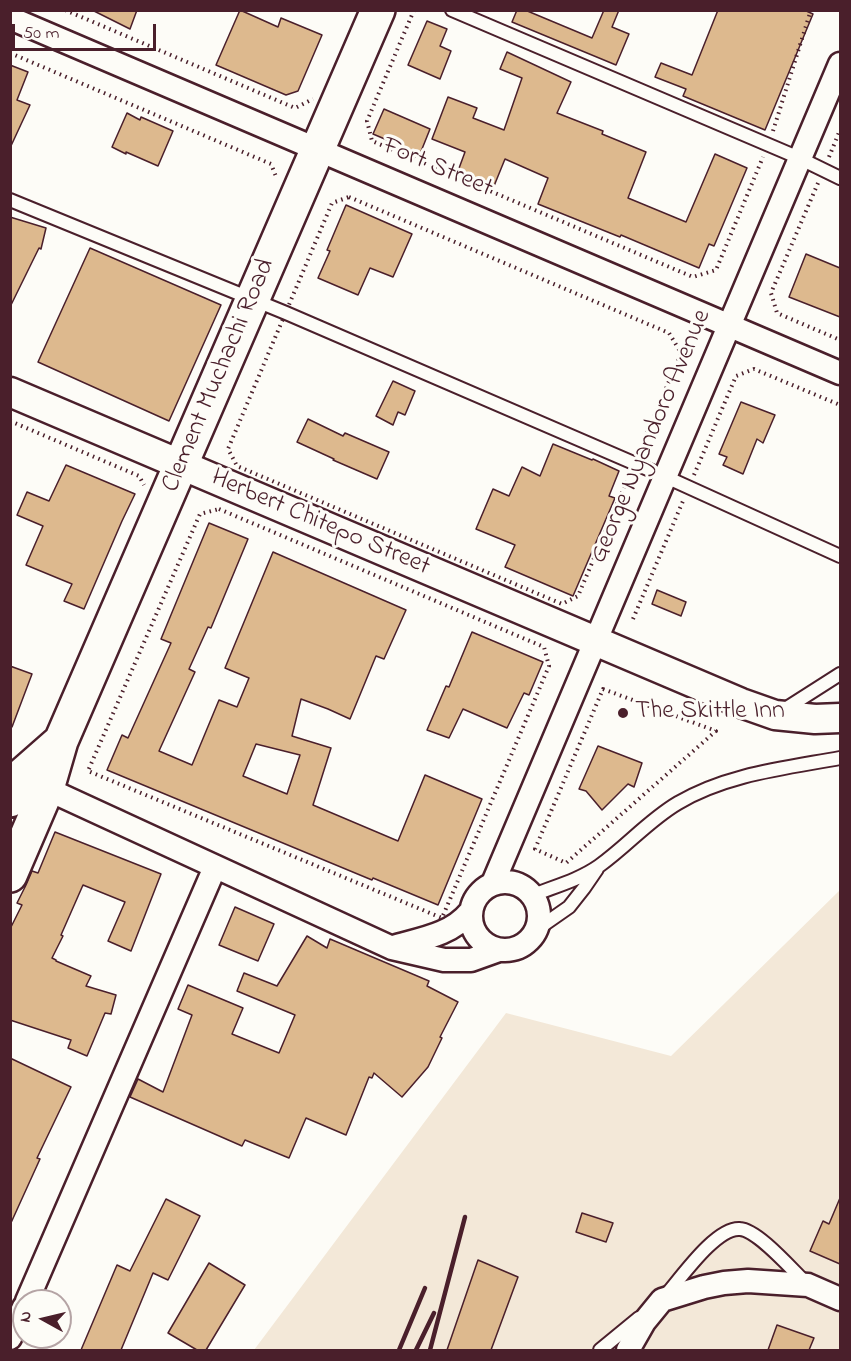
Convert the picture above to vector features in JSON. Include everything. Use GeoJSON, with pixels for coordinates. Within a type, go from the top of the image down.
{"type":"FeatureCollection","features":[{"type":"Feature","properties":{"kind":"main road","name":"Clement Muchachi Road"},"geometry":{"type":"LineString","coordinates":[[10,875],[22,785],[61,741],[378,10]]}},
{"type":"Feature","properties":{"kind":"street","name":"Fort Street"},"geometry":{"type":"LineString","coordinates":[[10,18],[840,373]]}},
{"type":"Feature","properties":{"kind":"street","name":"George Nyandoro Avenue"},"geometry":{"type":"LineString","coordinates":[[493,883],[840,64]]}},
{"type":"Feature","properties":{"kind":"street","name":"Herbert Chitepo Street"},"geometry":{"type":"LineString","coordinates":[[10,392],[741,703],[776,715],[815,719],[840,718]]}},
{"type":"Feature","properties":{"kind":"street"},"geometry":{"type":"LineString","coordinates":[[22,785],[215,867],[392,948],[444,960],[471,960],[499,950],[514,949],[527,942],[536,930],[539,918],[538,906],[529,891],[515,882],[504,881],[484,887],[472,902],[470,912],[472,929],[483,943],[499,950]]}},
{"type":"Feature","properties":{"kind":"street","name":"George Nyandoro Avenue"},"geometry":{"type":"LineString","coordinates":[[515,832],[516,854],[529,891]]}},
{"type":"Feature","properties":{"kind":"street"},"geometry":{"type":"LineString","coordinates":[[32,1289],[215,867]]}},
{"type":"Feature","properties":{"kind":"street"},"geometry":{"type":"LineString","coordinates":[[392,948],[451,929],[462,922],[470,912]]}},
{"type":"Feature","properties":{"kind":"street"},"geometry":{"type":"LineString","coordinates":[[628,1350],[644,1322],[662,1300],[704,1287],[748,1281],[807,1285],[840,1299]]}},
{"type":"Feature","properties":{"kind":"lane"},"geometry":{"type":"LineString","coordinates":[[452,10],[769,145],[840,178]]}},
{"type":"Feature","properties":{"kind":"lane"},"geometry":{"type":"LineString","coordinates":[[10,200],[253,299],[689,487],[840,556]]}},
{"type":"Feature","properties":{"kind":"lane"},"geometry":{"type":"LineString","coordinates":[[776,715],[840,674]]}},
{"type":"Feature","properties":{"kind":"lane"},"geometry":{"type":"LineString","coordinates":[[529,891],[564,884],[579,878],[599,866],[656,818],[679,802],[707,789],[746,777],[840,758]]}},
{"type":"Feature","properties":{"kind":"lane"},"geometry":{"type":"LineString","coordinates":[[536,930],[569,907],[599,866]]}},
{"type":"Feature","properties":{"kind":"lane"},"geometry":{"type":"LineString","coordinates":[[600,1350],[662,1300],[709,1245],[720,1235],[729,1231],[740,1229],[754,1235],[807,1285]]}},
{"type":"Feature","properties":{"kind":"path"},"geometry":{"type":"LineString","coordinates":[[65,10],[295,108],[313,99]]}},
{"type":"Feature","properties":{"kind":"path"},"geometry":{"type":"LineString","coordinates":[[414,10],[367,121],[372,141],[693,277],[716,270],[769,145],[811,10]]}},
{"type":"Feature","properties":{"kind":"path"},"geometry":{"type":"LineString","coordinates":[[840,130],[771,293],[777,313],[840,340]]}},
{"type":"Feature","properties":{"kind":"path"},"geometry":{"type":"LineString","coordinates":[[633,619],[736,376],[754,369],[840,405]]}},
{"type":"Feature","properties":{"kind":"path"},"geometry":{"type":"LineString","coordinates":[[10,421],[139,476],[146,492]]}},
{"type":"Feature","properties":{"kind":"path"},"geometry":{"type":"LineString","coordinates":[[219,509],[544,647],[549,666],[442,918],[88,771],[200,514],[219,509]]}},
{"type":"Feature","properties":{"kind":"path"},"geometry":{"type":"LineString","coordinates":[[603,689],[716,731],[566,863],[535,849],[603,689]]}},
{"type":"Feature","properties":{"kind":"shaded area"},"geometry":{"type":"Polygon","coordinates":[[[840,890],[840,1350],[254,1350],[506,1013],[671,1056],[840,890]]]}},
{"type":"Feature","properties":{"kind":"building"},"geometry":{"type":"Polygon","coordinates":[[[92,10],[137,10],[130,29],[92,10]]]}},
{"type":"Feature","properties":{"kind":"building"},"geometry":{"type":"Polygon","coordinates":[[[240,10],[278,27],[281,18],[322,35],[298,91],[286,95],[216,65],[240,10]]]}},
{"type":"Feature","properties":{"kind":"building"},"geometry":{"type":"Polygon","coordinates":[[[517,10],[525,10],[592,38],[604,10],[619,10],[612,27],[629,34],[616,65],[512,22],[517,10]]]}},
{"type":"Feature","properties":{"kind":"building"},"geometry":{"type":"Polygon","coordinates":[[[718,10],[804,10],[813,14],[765,130],[683,96],[686,89],[655,77],[661,63],[692,75],[718,10]]]}},
{"type":"Feature","properties":{"kind":"building"},"geometry":{"type":"Polygon","coordinates":[[[427,21],[447,29],[440,46],[451,51],[440,79],[408,65],[427,21]]]}},
{"type":"Feature","properties":{"kind":"building"},"geometry":{"type":"Polygon","coordinates":[[[507,52],[571,82],[557,113],[603,131],[602,134],[646,152],[628,198],[686,222],[715,154],[747,168],[714,246],[709,244],[699,268],[621,235],[620,237],[538,204],[548,178],[505,159],[494,186],[458,171],[465,152],[432,139],[448,97],[477,108],[473,118],[504,130],[522,78],[500,69],[507,52]]]}},
{"type":"Feature","properties":{"kind":"building"},"geometry":{"type":"Polygon","coordinates":[[[10,65],[28,72],[17,100],[30,105],[10,148],[10,65]]]}},
{"type":"Feature","properties":{"kind":"building"},"geometry":{"type":"Polygon","coordinates":[[[384,109],[430,129],[420,154],[373,134],[384,109]]]}},
{"type":"Feature","properties":{"kind":"building"},"geometry":{"type":"Polygon","coordinates":[[[127,113],[173,131],[158,166],[112,147],[127,113]]]}},
{"type":"Feature","properties":{"kind":"building"},"geometry":{"type":"Polygon","coordinates":[[[346,205],[412,234],[393,277],[370,268],[358,295],[318,278],[346,205]]]}},
{"type":"Feature","properties":{"kind":"building"},"geometry":{"type":"Polygon","coordinates":[[[10,217],[46,228],[41,249],[39,248],[10,307],[10,217]]]}},
{"type":"Feature","properties":{"kind":"building"},"geometry":{"type":"Polygon","coordinates":[[[90,248],[221,305],[169,421],[38,362],[90,248]]]}},
{"type":"Feature","properties":{"kind":"building"},"geometry":{"type":"Polygon","coordinates":[[[806,254],[840,268],[840,317],[789,297],[806,254]]]}},
{"type":"Feature","properties":{"kind":"building"},"geometry":{"type":"Polygon","coordinates":[[[393,381],[415,391],[405,415],[398,412],[393,425],[376,416],[393,381]]]}},
{"type":"Feature","properties":{"kind":"building"},"geometry":{"type":"Polygon","coordinates":[[[741,402],[775,415],[763,443],[757,439],[743,474],[723,465],[727,457],[719,454],[741,402]]]}},
{"type":"Feature","properties":{"kind":"building"},"geometry":{"type":"Polygon","coordinates":[[[308,419],[343,436],[345,433],[389,452],[377,479],[297,442],[308,419]]]}},
{"type":"Feature","properties":{"kind":"building"},"geometry":{"type":"Polygon","coordinates":[[[553,444],[619,471],[609,496],[615,498],[573,596],[505,567],[515,545],[476,529],[493,489],[509,496],[522,467],[540,476],[553,444]]]}},
{"type":"Feature","properties":{"kind":"building"},"geometry":{"type":"Polygon","coordinates":[[[66,465],[135,494],[84,609],[64,601],[72,584],[26,565],[43,526],[17,515],[27,492],[49,501],[66,465]]]}},
{"type":"Feature","properties":{"kind":"building"},"geometry":{"type":"Polygon","coordinates":[[[209,523],[248,539],[211,628],[208,627],[189,669],[195,672],[159,751],[192,765],[219,700],[237,707],[249,678],[225,668],[273,552],[406,610],[384,659],[376,656],[350,719],[301,699],[292,736],[331,748],[313,805],[398,841],[425,775],[482,799],[438,905],[107,770],[122,735],[128,738],[171,643],[161,639],[209,523]],[[256,744],[243,776],[287,794],[300,755],[256,744]]]}},
{"type":"Feature","properties":{"kind":"building"},"geometry":{"type":"Polygon","coordinates":[[[657,590],[686,602],[681,616],[652,604],[657,590]]]}},
{"type":"Feature","properties":{"kind":"building"},"geometry":{"type":"Polygon","coordinates":[[[472,632],[543,662],[529,695],[524,693],[507,728],[463,709],[449,738],[427,730],[446,686],[449,687],[472,632]]]}},
{"type":"Feature","properties":{"kind":"building"},"geometry":{"type":"Polygon","coordinates":[[[10,666],[32,674],[12,727],[10,727],[10,666]]]}},
{"type":"Feature","properties":{"kind":"building"},"geometry":{"type":"Polygon","coordinates":[[[598,746],[642,763],[634,787],[628,784],[602,810],[586,791],[579,789],[598,746]]]}},
{"type":"Feature","properties":{"kind":"building"},"geometry":{"type":"Polygon","coordinates":[[[55,832],[161,874],[131,951],[108,941],[125,902],[83,885],[61,935],[63,936],[52,958],[91,976],[86,986],[116,995],[111,1014],[105,1013],[87,1056],[68,1048],[71,1040],[10,1020],[10,929],[22,905],[17,903],[32,871],[38,873],[55,832]]]}},
{"type":"Feature","properties":{"kind":"building"},"geometry":{"type":"Polygon","coordinates":[[[235,907],[274,924],[258,961],[219,945],[235,907]]]}},
{"type":"Feature","properties":{"kind":"building"},"geometry":{"type":"Polygon","coordinates":[[[307,936],[327,948],[330,939],[429,981],[427,986],[458,1002],[428,1067],[402,1097],[374,1073],[372,1078],[369,1077],[346,1135],[306,1118],[289,1158],[245,1140],[242,1146],[130,1097],[138,1079],[163,1092],[192,1015],[178,1009],[188,985],[243,1008],[232,1034],[279,1053],[295,1015],[237,991],[244,973],[277,986],[307,936]]]}},
{"type":"Feature","properties":{"kind":"building"},"geometry":{"type":"Polygon","coordinates":[[[10,1058],[71,1087],[37,1158],[40,1159],[10,1225],[10,1058]]]}},
{"type":"Feature","properties":{"kind":"building"},"geometry":{"type":"Polygon","coordinates":[[[840,1198],[840,1264],[810,1251],[823,1221],[829,1224],[840,1198]]]}},
{"type":"Feature","properties":{"kind":"building"},"geometry":{"type":"Polygon","coordinates":[[[166,1199],[200,1216],[168,1280],[153,1273],[121,1350],[81,1350],[117,1265],[130,1271],[166,1199]]]}},
{"type":"Feature","properties":{"kind":"building"},"geometry":{"type":"Polygon","coordinates":[[[582,1213],[613,1223],[606,1242],[576,1232],[582,1213]]]}},
{"type":"Feature","properties":{"kind":"building"},"geometry":{"type":"Polygon","coordinates":[[[478,1260],[518,1277],[491,1350],[447,1350],[478,1260]]]}},
{"type":"Feature","properties":{"kind":"building"},"geometry":{"type":"Polygon","coordinates":[[[209,1263],[245,1285],[206,1350],[197,1350],[168,1333],[209,1263]]]}},
{"type":"Feature","properties":{"kind":"building"},"geometry":{"type":"Polygon","coordinates":[[[777,1325],[814,1338],[809,1350],[768,1350],[777,1325]]]}},
{"type":"Feature","properties":{"kind":"railway"},"geometry":{"type":"LineString","coordinates":[[430,1350],[465,1217]]}},
{"type":"Feature","properties":{"kind":"railway"},"geometry":{"type":"LineString","coordinates":[[399,1350],[425,1288]]}},
{"type":"Feature","properties":{"kind":"railway"},"geometry":{"type":"LineString","coordinates":[[416,1350],[434,1313]]}},
{"type":"Feature","properties":{"kind":"place","name":"The Skittle Inn"},"geometry":{"type":"Point","coordinates":[623,713]}}]}
